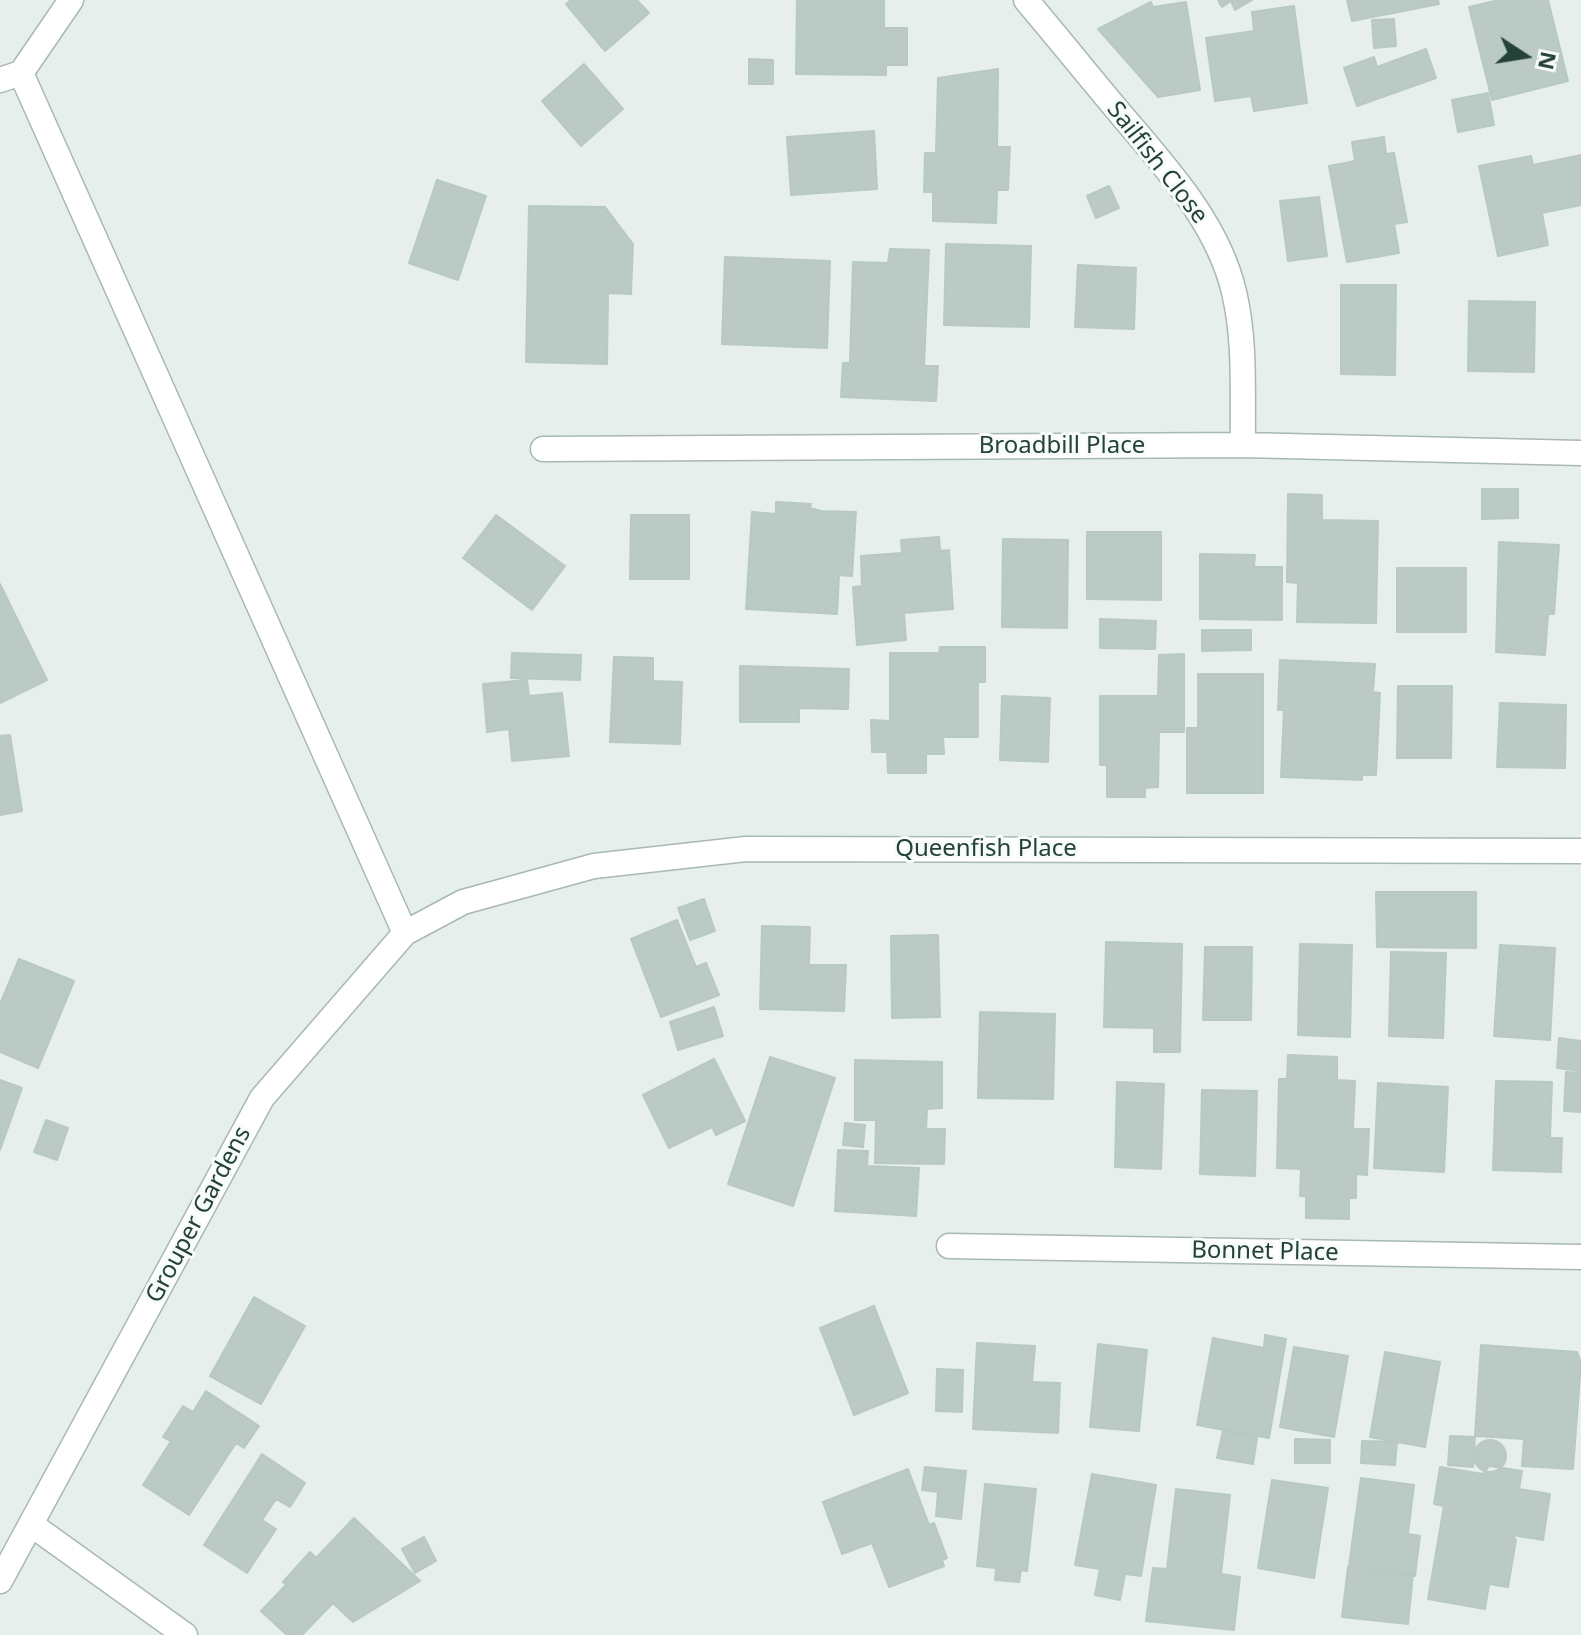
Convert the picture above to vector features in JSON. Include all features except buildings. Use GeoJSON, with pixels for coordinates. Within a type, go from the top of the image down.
{"type":"FeatureCollection","features":[{"type":"Feature","properties":{"kind":"street"},"geometry":{"type":"LineString","coordinates":[[71,0],[10,76],[405,933]]}},
{"type":"Feature","properties":{"kind":"street","name":"Sailfish Close"},"geometry":{"type":"LineString","coordinates":[[1026,0],[1170,173],[1201,215],[1223,258],[1235,293],[1241,336],[1243,445]]}},
{"type":"Feature","properties":{"kind":"street","name":"Broadbill Place"},"geometry":{"type":"LineString","coordinates":[[543,449],[1243,445],[1581,453]]}},
{"type":"Feature","properties":{"kind":"street","name":"Queenfish Place"},"geometry":{"type":"LineString","coordinates":[[405,933],[463,902],[594,866],[746,849],[1581,851]]}},
{"type":"Feature","properties":{"kind":"street","name":"Grouper Gardens"},"geometry":{"type":"LineString","coordinates":[[0,1581],[262,1098],[405,933]]}},
{"type":"Feature","properties":{"kind":"street","name":"Bonnet Place"},"geometry":{"type":"LineString","coordinates":[[949,1246],[1581,1257]]}},
{"type":"Feature","properties":{"kind":"street"},"geometry":{"type":"LineString","coordinates":[[32,1525],[185,1635]]}}]}
